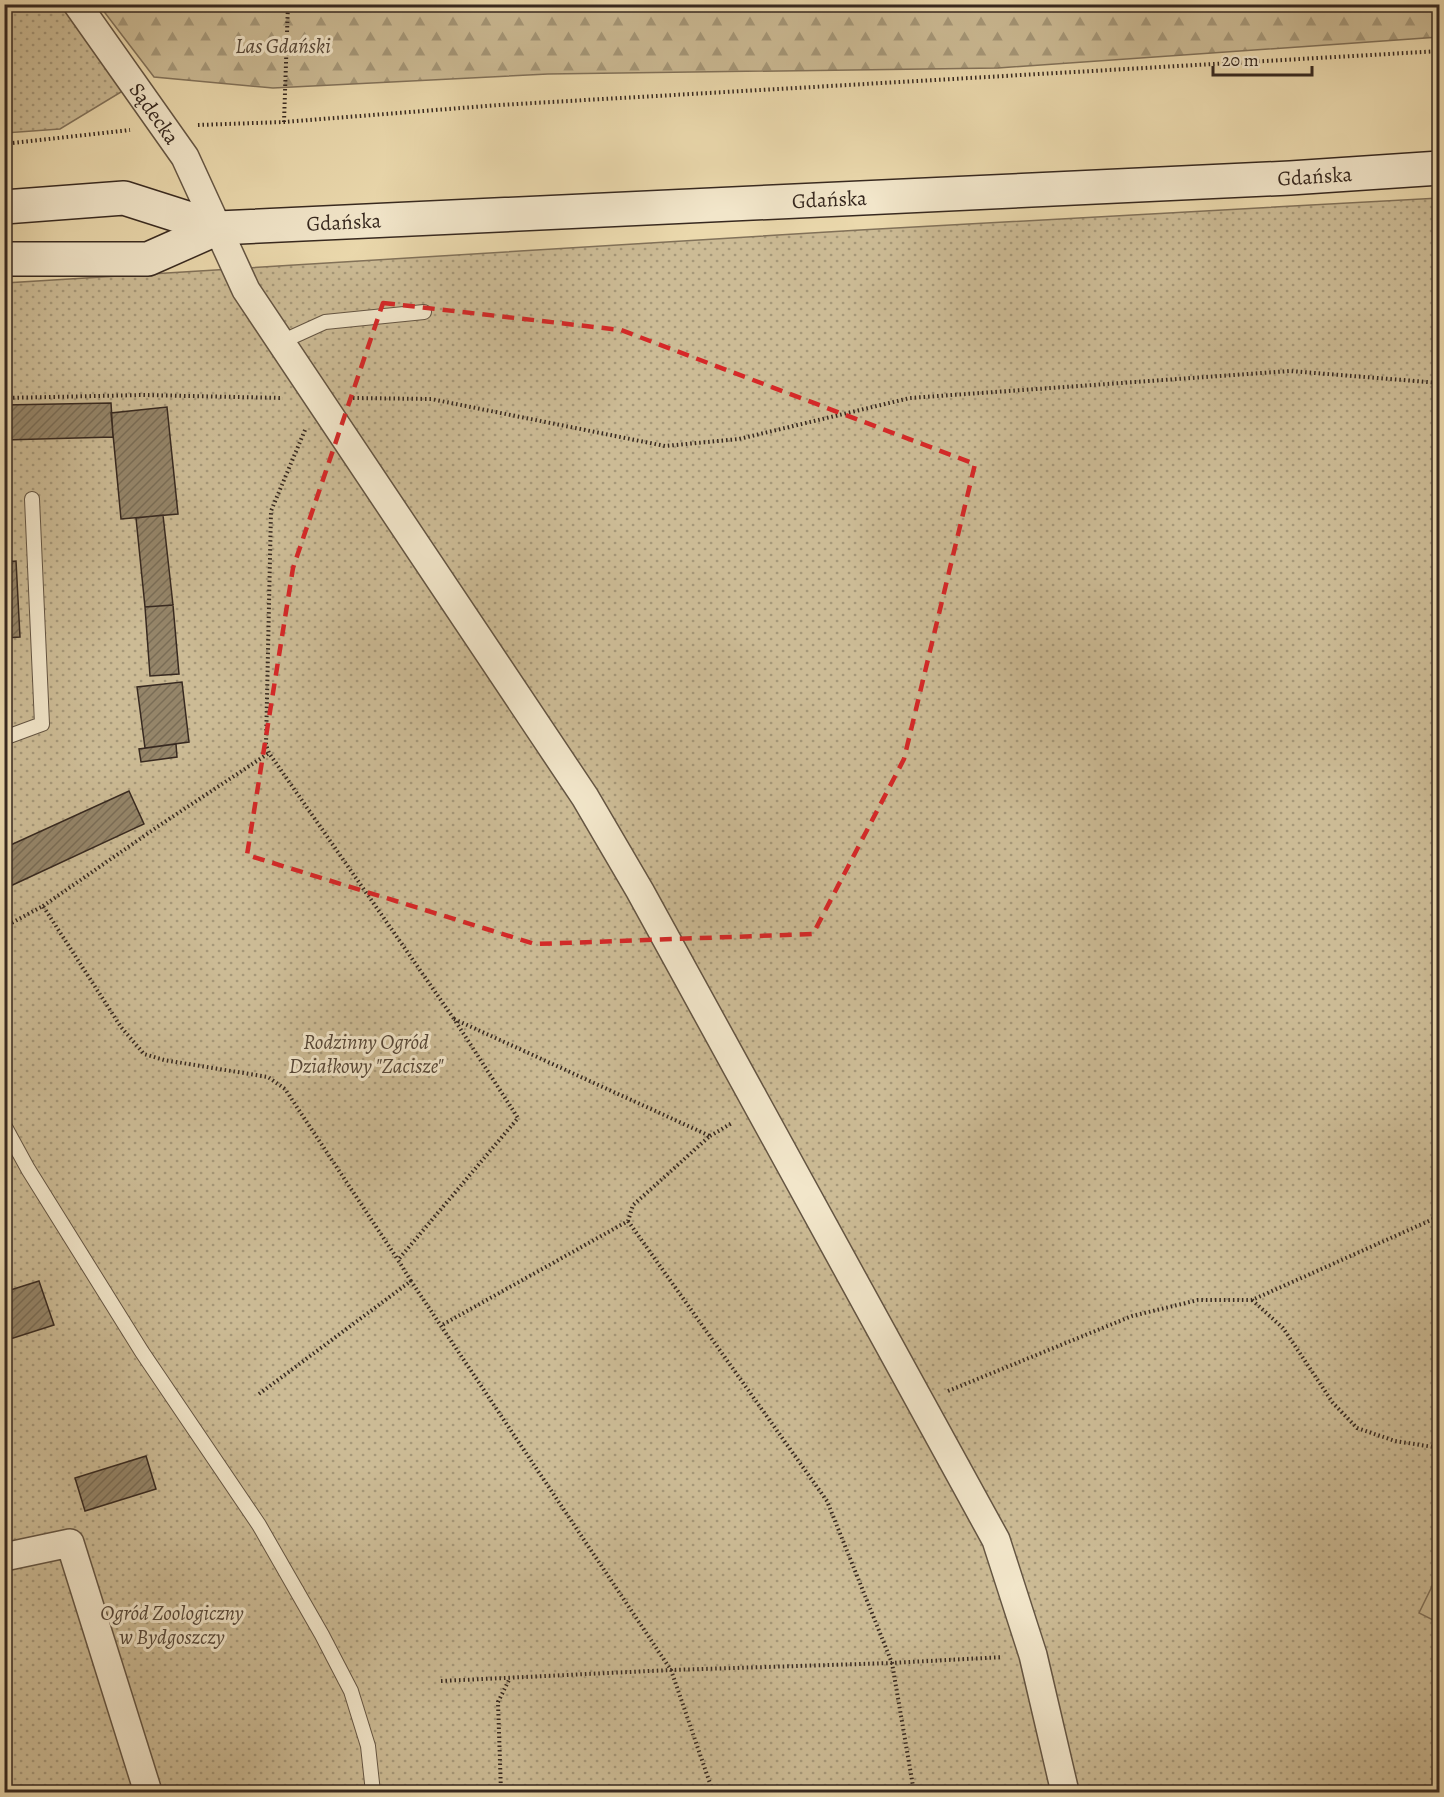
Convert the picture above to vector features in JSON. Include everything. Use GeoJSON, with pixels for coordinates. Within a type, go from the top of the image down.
{"type":"FeatureCollection","features":[{"type":"Feature","properties":{"kind":"main road","name":"Gdańska"},"geometry":{"type":"LineString","coordinates":[[4,207],[124,198],[218,228],[1266,180],[1440,168]]}},
{"type":"Feature","properties":{"kind":"main road","name":"Gdańska"},"geometry":{"type":"LineString","coordinates":[[4,259],[148,259],[218,228]]}},
{"type":"Feature","properties":{"kind":"street","name":"Sądecka"},"geometry":{"type":"LineString","coordinates":[[77,4],[185,157],[246,290],[585,797],[640,891],[996,1540],[1034,1655],[1065,1792]]}},
{"type":"Feature","properties":{"kind":"street"},"geometry":{"type":"LineString","coordinates":[[4,1557],[70,1543],[148,1792]]}},
{"type":"Feature","properties":{"kind":"lane"},"geometry":{"type":"LineString","coordinates":[[281,342],[325,321],[424,312]]}},
{"type":"Feature","properties":{"kind":"lane"},"geometry":{"type":"LineString","coordinates":[[4,738],[42,724],[32,500]]}},
{"type":"Feature","properties":{"kind":"lane"},"geometry":{"type":"LineString","coordinates":[[4,1125],[27,1169],[135,1342],[259,1525],[322,1635],[351,1691],[368,1746],[373,1792]]}},
{"type":"Feature","properties":{"kind":"path"},"geometry":{"type":"LineString","coordinates":[[284,122],[288,4]]}},
{"type":"Feature","properties":{"kind":"path"},"geometry":{"type":"LineString","coordinates":[[4,144],[165,126],[284,122],[511,104],[1440,51]]}},
{"type":"Feature","properties":{"kind":"path"},"geometry":{"type":"LineString","coordinates":[[4,398],[143,395],[431,399],[665,446],[739,438],[910,398],[1290,371],[1440,383]]}},
{"type":"Feature","properties":{"kind":"path"},"geometry":{"type":"LineString","coordinates":[[318,399],[271,511],[266,745],[269,753],[454,1019],[518,1118],[398,1260]]}},
{"type":"Feature","properties":{"kind":"path"},"geometry":{"type":"LineString","coordinates":[[4,927],[43,906],[269,753]]}},
{"type":"Feature","properties":{"kind":"path"},"geometry":{"type":"LineString","coordinates":[[43,906],[121,1027],[144,1054],[164,1060],[268,1077],[285,1089],[671,1670],[713,1792]]}},
{"type":"Feature","properties":{"kind":"path"},"geometry":{"type":"LineString","coordinates":[[442,1325],[628,1221],[633,1205],[710,1136],[454,1019]]}},
{"type":"Feature","properties":{"kind":"path"},"geometry":{"type":"LineString","coordinates":[[919,1403],[1132,1316],[1198,1300],[1252,1300],[1440,1216]]}},
{"type":"Feature","properties":{"kind":"path"},"geometry":{"type":"LineString","coordinates":[[628,1221],[827,1501],[892,1663],[914,1792]]}},
{"type":"Feature","properties":{"kind":"path"},"geometry":{"type":"LineString","coordinates":[[260,1394],[411,1281]]}},
{"type":"Feature","properties":{"kind":"path"},"geometry":{"type":"LineString","coordinates":[[1252,1300],[1283,1328],[1333,1403],[1357,1428],[1395,1441],[1440,1448]]}},
{"type":"Feature","properties":{"kind":"path"},"geometry":{"type":"LineString","coordinates":[[441,1681],[1034,1655]]}},
{"type":"Feature","properties":{"kind":"path"},"geometry":{"type":"LineString","coordinates":[[501,1792],[498,1702],[511,1678]]}},
{"type":"Feature","properties":{"kind":"highlighted area"},"geometry":{"type":"Polygon","coordinates":[[[383,303],[621,330],[975,464],[904,759],[813,934],[535,944],[247,855],[293,568],[383,303]]]}},
{"type":"Feature","properties":{"kind":"green space","name":"Las Gdański"},"geometry":{"type":"Polygon","coordinates":[[[1439,4],[1439,37],[998,68],[548,74],[273,88],[154,77],[99,5],[1439,4]]]}},
{"type":"Feature","properties":{"kind":"green space"},"geometry":{"type":"Polygon","coordinates":[[[5,5],[67,5],[126,89],[60,129],[5,133],[5,5]]]}},
{"type":"Feature","properties":{"kind":"green space"},"geometry":{"type":"Polygon","coordinates":[[[1439,198],[1439,1792],[5,1792],[5,283],[860,230],[1439,198]]]}},
{"type":"Feature","properties":{"kind":"green space"},"geometry":{"type":"Polygon","coordinates":[[[1439,1572],[1439,1623],[1419,1613],[1439,1572]]]}},
{"type":"Feature","properties":{"kind":"building"},"geometry":{"type":"Polygon","coordinates":[[[111,403],[113,437],[4,440],[4,405],[111,403]]]}},
{"type":"Feature","properties":{"kind":"building"},"geometry":{"type":"Polygon","coordinates":[[[167,407],[178,514],[121,519],[111,413],[167,407]]]}},
{"type":"Feature","properties":{"kind":"building"},"geometry":{"type":"Polygon","coordinates":[[[163,515],[173,605],[145,607],[136,518],[163,515]]]}},
{"type":"Feature","properties":{"kind":"building"},"geometry":{"type":"Polygon","coordinates":[[[16,561],[20,637],[4,638],[4,562],[16,561]]]}},
{"type":"Feature","properties":{"kind":"building"},"geometry":{"type":"Polygon","coordinates":[[[173,605],[179,674],[150,676],[145,607],[173,605]]]}},
{"type":"Feature","properties":{"kind":"building"},"geometry":{"type":"Polygon","coordinates":[[[182,682],[189,742],[145,748],[137,687],[182,682]]]}},
{"type":"Feature","properties":{"kind":"building"},"geometry":{"type":"Polygon","coordinates":[[[176,744],[177,757],[141,762],[139,749],[176,744]]]}},
{"type":"Feature","properties":{"kind":"building"},"geometry":{"type":"Polygon","coordinates":[[[129,791],[144,824],[4,889],[4,848],[129,791]]]}},
{"type":"Feature","properties":{"kind":"building"},"geometry":{"type":"Polygon","coordinates":[[[39,1281],[54,1325],[4,1341],[4,1292],[39,1281]]]}},
{"type":"Feature","properties":{"kind":"building"},"geometry":{"type":"Polygon","coordinates":[[[146,1456],[156,1489],[85,1511],[75,1478],[146,1456]]]}},
{"type":"Feature","properties":{"kind":"park label","name":"Rodzinny Ogród Działkowy \"Zacisze\""},"geometry":{"type":"Point","coordinates":[366,1054]}},
{"type":"Feature","properties":{"kind":"park label","name":"Ogród Zoologiczny w Bydgoszczy"},"geometry":{"type":"Point","coordinates":[172,1625]}}]}
